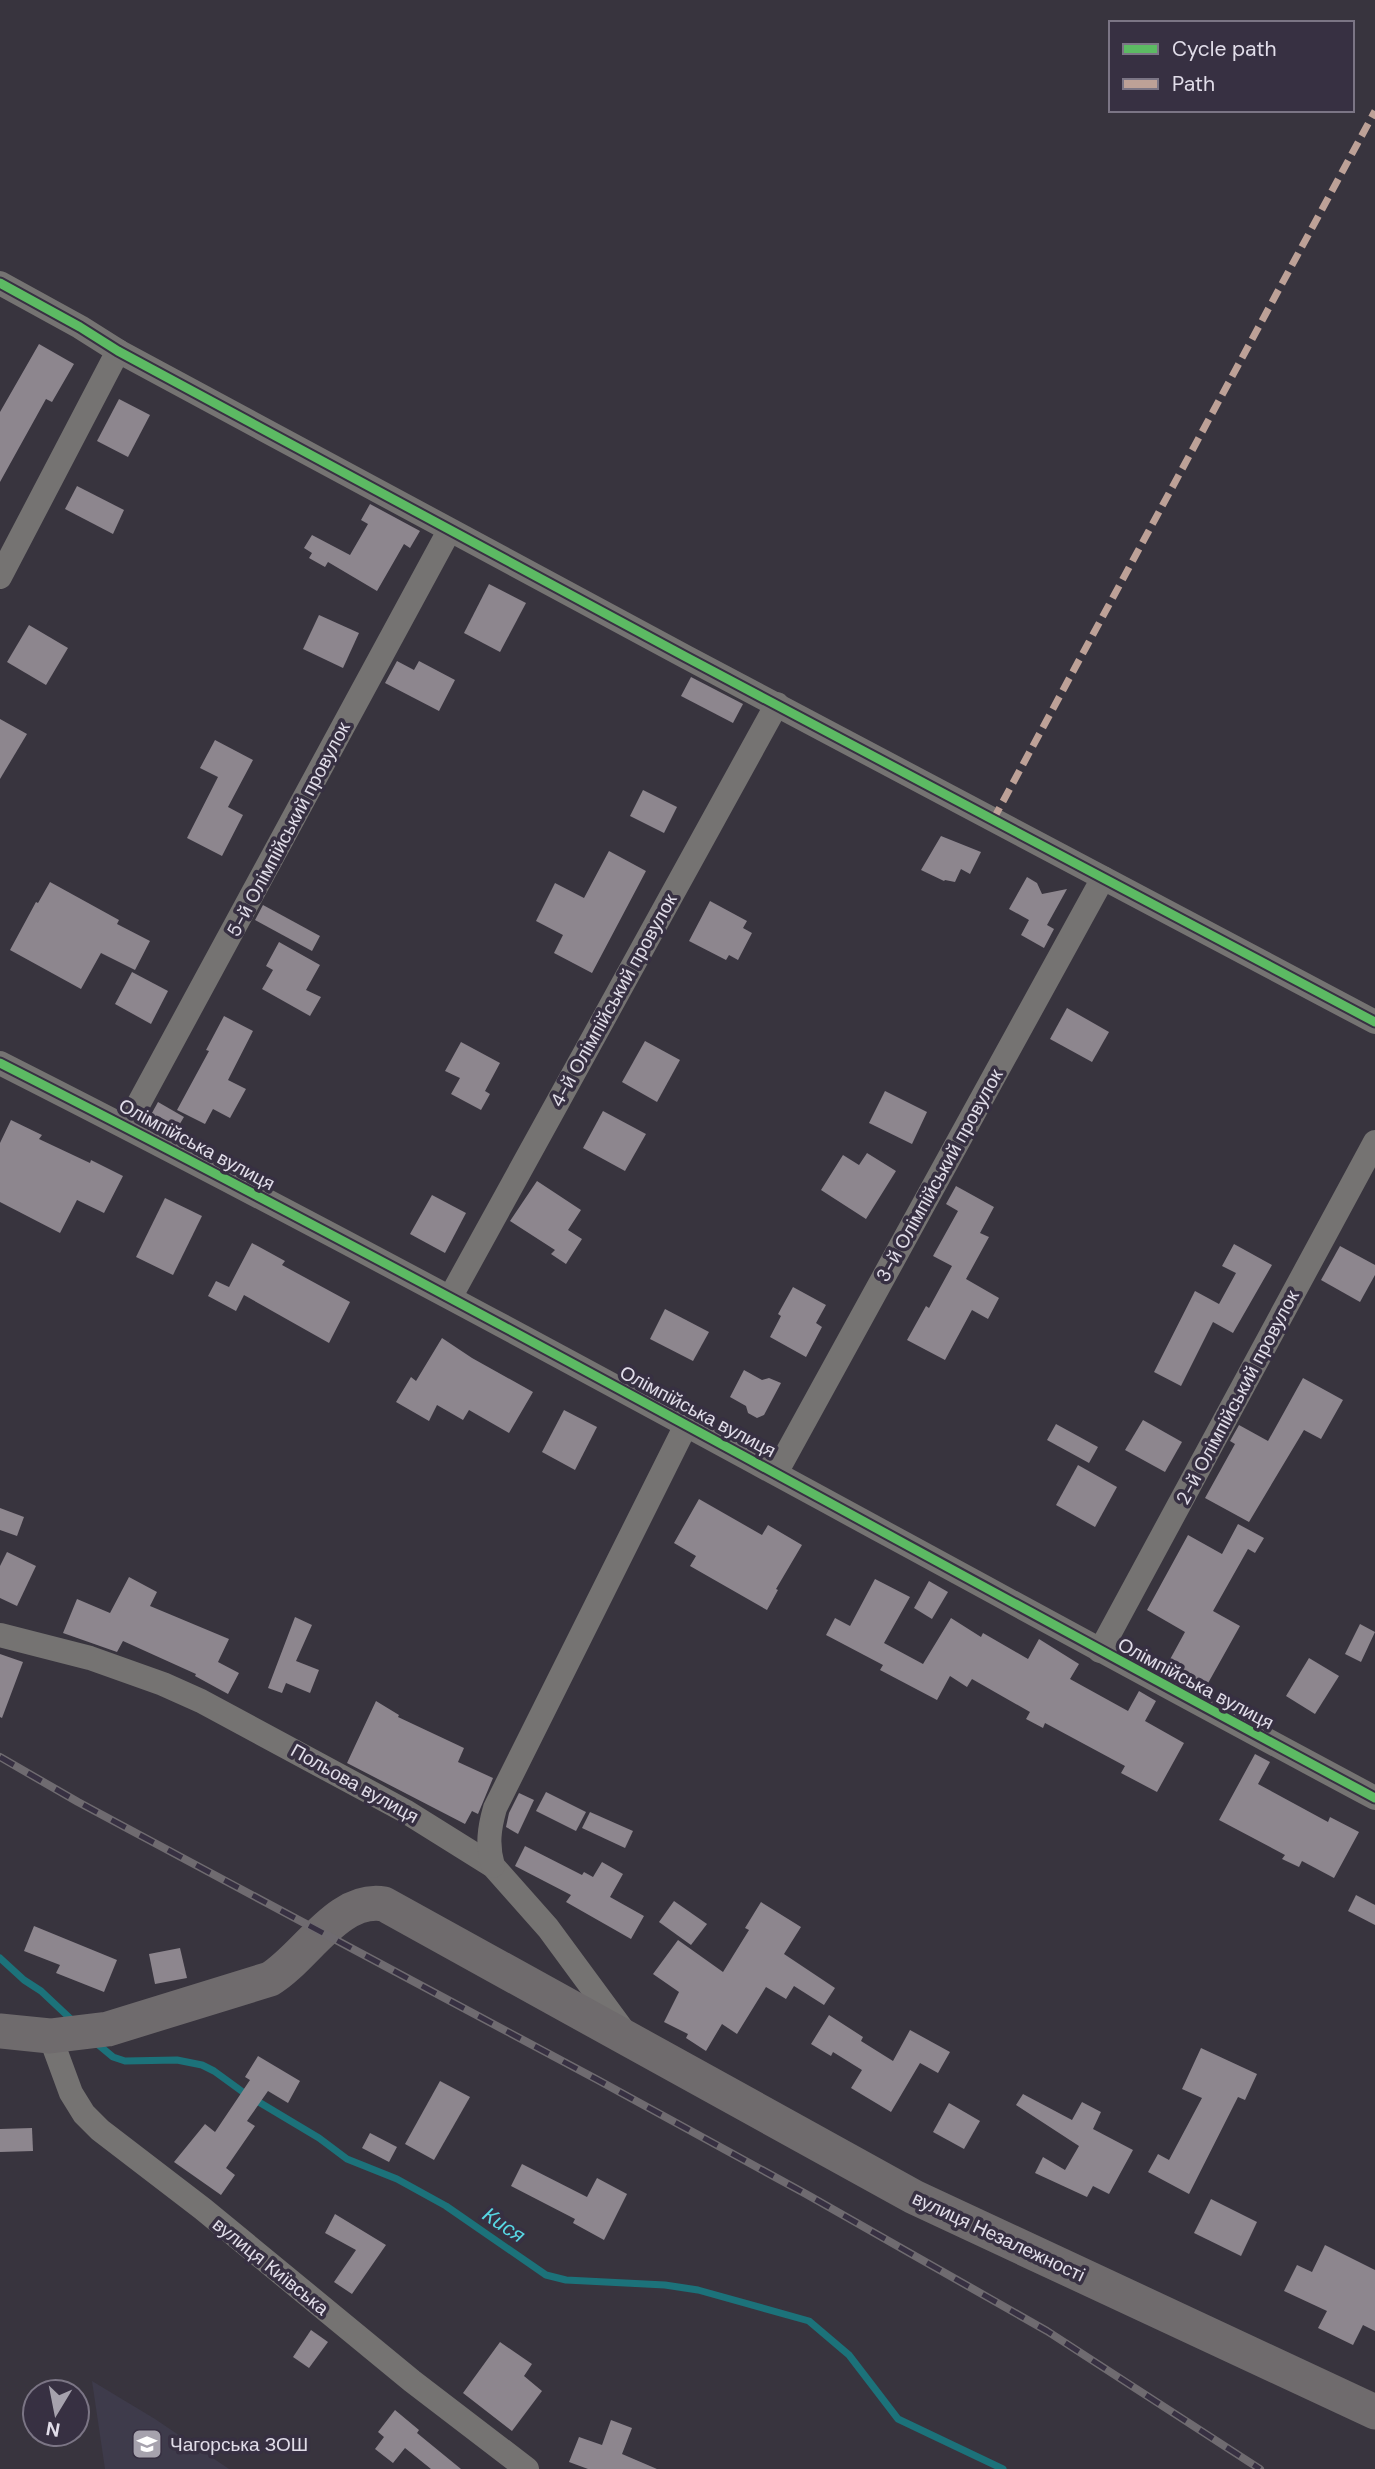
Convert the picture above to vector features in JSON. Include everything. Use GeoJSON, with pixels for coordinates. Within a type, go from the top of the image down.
{"type":"FeatureCollection","features":[{"type":"Feature","properties":{"kind":"street"},"geometry":{"type":"LineString","coordinates":[[0,283],[118,351],[449,531],[1375,1022]]}},
{"type":"Feature","properties":{"kind":"street"},"geometry":{"type":"LineString","coordinates":[[0,577],[118,351]]}},
{"type":"Feature","properties":{"kind":"street","name":"5-й Олімпійський провулок"},"geometry":{"type":"LineString","coordinates":[[126,1127],[449,531]]}},
{"type":"Feature","properties":{"kind":"street","name":"4-й Олімпійський провулок"},"geometry":{"type":"LineString","coordinates":[[451,1297],[777,704]]}},
{"type":"Feature","properties":{"kind":"street","name":"3-й Олімпійський провулок"},"geometry":{"type":"LineString","coordinates":[[776,1473],[1103,878]]}},
{"type":"Feature","properties":{"kind":"street","name":"Олімпійська вулиця"},"geometry":{"type":"LineString","coordinates":[[0,1063],[451,1297],[1375,1798]]}},
{"type":"Feature","properties":{"kind":"street","name":"2-й Олімпійський провулок"},"geometry":{"type":"LineString","coordinates":[[1100,1651],[1375,1142]]}},
{"type":"Feature","properties":{"kind":"street"},"geometry":{"type":"LineString","coordinates":[[493,1866],[488,1849],[495,1808],[686,1425]]}},
{"type":"Feature","properties":{"kind":"street","name":"Польова вулиця"},"geometry":{"type":"LineString","coordinates":[[0,1635],[114,1666],[201,1701],[405,1811],[493,1866],[548,1928],[632,2043]]}},
{"type":"Feature","properties":{"kind":"street","name":"вулиця Незалежності"},"geometry":{"type":"LineString","coordinates":[[60,2036],[108,2029],[270,1979],[281,1973],[349,1909],[365,1903],[384,1904],[914,2197],[1375,2412]]}},
{"type":"Feature","properties":{"kind":"street"},"geometry":{"type":"LineString","coordinates":[[0,2031],[60,2036]]}},
{"type":"Feature","properties":{"kind":"street","name":"вулиця Київська"},"geometry":{"type":"LineString","coordinates":[[60,2036],[71,2093],[84,2114],[100,2130],[203,2209],[412,2381],[527,2469]]}},
{"type":"Feature","properties":{"kind":"shaded area","name":"Чагорська ЗОШ"},"geometry":{"type":"Polygon","coordinates":[[[92,2381],[155,2419],[229,2469],[105,2469],[92,2381]]]}},
{"type":"Feature","properties":{"kind":"building"},"geometry":{"type":"Polygon","coordinates":[[[39,344],[74,364],[52,402],[46,399],[0,482],[0,412],[39,344]]]}},
{"type":"Feature","properties":{"kind":"building"},"geometry":{"type":"Polygon","coordinates":[[[119,399],[150,415],[128,457],[97,441],[119,399]]]}},
{"type":"Feature","properties":{"kind":"building"},"geometry":{"type":"Polygon","coordinates":[[[77,486],[124,510],[113,534],[65,509],[77,486]]]}},
{"type":"Feature","properties":{"kind":"building"},"geometry":{"type":"Polygon","coordinates":[[[370,504],[420,531],[410,548],[404,544],[377,591],[328,562],[325,567],[309,558],[312,553],[304,548],[312,535],[350,555],[368,524],[361,520],[370,504]]]}},
{"type":"Feature","properties":{"kind":"building"},"geometry":{"type":"Polygon","coordinates":[[[489,584],[526,603],[500,652],[464,633],[489,584]]]}},
{"type":"Feature","properties":{"kind":"building"},"geometry":{"type":"Polygon","coordinates":[[[319,615],[359,633],[343,668],[303,649],[319,615]]]}},
{"type":"Feature","properties":{"kind":"building"},"geometry":{"type":"Polygon","coordinates":[[[29,625],[68,648],[46,685],[7,662],[29,625]]]}},
{"type":"Feature","properties":{"kind":"building"},"geometry":{"type":"Polygon","coordinates":[[[397,661],[414,670],[419,661],[455,680],[439,711],[385,683],[397,661]]]}},
{"type":"Feature","properties":{"kind":"building"},"geometry":{"type":"Polygon","coordinates":[[[691,677],[743,704],[733,723],[681,696],[691,677]]]}},
{"type":"Feature","properties":{"kind":"building"},"geometry":{"type":"Polygon","coordinates":[[[0,719],[27,734],[0,779],[0,719]]]}},
{"type":"Feature","properties":{"kind":"building"},"geometry":{"type":"Polygon","coordinates":[[[215,740],[253,760],[228,807],[243,815],[222,856],[187,838],[218,777],[200,768],[215,740]]]}},
{"type":"Feature","properties":{"kind":"building"},"geometry":{"type":"Polygon","coordinates":[[[643,790],[677,807],[664,833],[630,816],[643,790]]]}},
{"type":"Feature","properties":{"kind":"building"},"geometry":{"type":"Polygon","coordinates":[[[941,836],[981,852],[970,874],[961,869],[955,882],[944,881],[921,870],[941,836]]]}},
{"type":"Feature","properties":{"kind":"building"},"geometry":{"type":"Polygon","coordinates":[[[609,851],[646,871],[592,973],[554,953],[563,935],[536,921],[555,883],[584,898],[609,851]]]}},
{"type":"Feature","properties":{"kind":"building"},"geometry":{"type":"Polygon","coordinates":[[[1027,877],[1037,883],[1042,894],[1067,889],[1047,925],[1054,929],[1044,948],[1021,935],[1029,920],[1009,909],[1027,877]]]}},
{"type":"Feature","properties":{"kind":"building"},"geometry":{"type":"Polygon","coordinates":[[[50,882],[119,920],[117,924],[150,941],[135,970],[101,953],[81,989],[10,950],[50,882]]]}},
{"type":"Feature","properties":{"kind":"building"},"geometry":{"type":"Polygon","coordinates":[[[710,901],[747,921],[743,928],[752,933],[738,960],[729,955],[726,960],[689,941],[710,901]]]}},
{"type":"Feature","properties":{"kind":"building"},"geometry":{"type":"Polygon","coordinates":[[[263,905],[320,936],[312,951],[255,920],[263,905]]]}},
{"type":"Feature","properties":{"kind":"building"},"geometry":{"type":"Polygon","coordinates":[[[279,942],[320,965],[306,990],[321,997],[310,1016],[262,989],[273,970],[266,966],[279,942]]]}},
{"type":"Feature","properties":{"kind":"building"},"geometry":{"type":"Polygon","coordinates":[[[132,972],[168,991],[151,1024],[115,1004],[132,972]]]}},
{"type":"Feature","properties":{"kind":"building"},"geometry":{"type":"Polygon","coordinates":[[[1067,1008],[1109,1032],[1092,1062],[1050,1039],[1067,1008]]]}},
{"type":"Feature","properties":{"kind":"building"},"geometry":{"type":"Polygon","coordinates":[[[224,1016],[253,1031],[228,1080],[246,1089],[230,1118],[213,1109],[205,1124],[177,1110],[209,1051],[206,1050],[224,1016]]]}},
{"type":"Feature","properties":{"kind":"building"},"geometry":{"type":"Polygon","coordinates":[[[645,1041],[680,1060],[657,1102],[622,1082],[645,1041]]]}},
{"type":"Feature","properties":{"kind":"building"},"geometry":{"type":"Polygon","coordinates":[[[461,1042],[500,1063],[485,1091],[490,1094],[481,1110],[451,1094],[460,1078],[445,1071],[461,1042]]]}},
{"type":"Feature","properties":{"kind":"building"},"geometry":{"type":"Polygon","coordinates":[[[885,1091],[927,1112],[912,1144],[869,1123],[885,1091]]]}},
{"type":"Feature","properties":{"kind":"building"},"geometry":{"type":"Polygon","coordinates":[[[158,1102],[184,1117],[173,1135],[147,1122],[158,1102]]]}},
{"type":"Feature","properties":{"kind":"building"},"geometry":{"type":"Polygon","coordinates":[[[603,1111],[646,1134],[625,1171],[583,1148],[603,1111]]]}},
{"type":"Feature","properties":{"kind":"building"},"geometry":{"type":"Polygon","coordinates":[[[11,1120],[42,1135],[39,1139],[123,1176],[104,1213],[77,1200],[60,1233],[0,1202],[0,1143],[11,1120]]]}},
{"type":"Feature","properties":{"kind":"building"},"geometry":{"type":"Polygon","coordinates":[[[867,1153],[896,1171],[866,1219],[821,1190],[843,1155],[859,1165],[867,1153]]]}},
{"type":"Feature","properties":{"kind":"building"},"geometry":{"type":"Polygon","coordinates":[[[537,1181],[581,1210],[568,1230],[582,1239],[566,1264],[551,1254],[555,1250],[510,1221],[537,1181]]]}},
{"type":"Feature","properties":{"kind":"building"},"geometry":{"type":"Polygon","coordinates":[[[956,1186],[994,1207],[980,1233],[989,1237],[966,1279],[999,1298],[988,1319],[972,1310],[945,1360],[907,1340],[926,1306],[929,1308],[952,1266],[933,1256],[958,1211],[946,1204],[956,1186]]]}},
{"type":"Feature","properties":{"kind":"building"},"geometry":{"type":"Polygon","coordinates":[[[432,1195],[466,1213],[445,1253],[410,1234],[432,1195]]]}},
{"type":"Feature","properties":{"kind":"building"},"geometry":{"type":"Polygon","coordinates":[[[165,1198],[202,1216],[173,1275],[136,1257],[165,1198]]]}},
{"type":"Feature","properties":{"kind":"building"},"geometry":{"type":"Polygon","coordinates":[[[252,1243],[285,1261],[282,1265],[350,1302],[329,1343],[244,1295],[236,1311],[208,1296],[216,1281],[229,1287],[252,1243]]]}},
{"type":"Feature","properties":{"kind":"building"},"geometry":{"type":"Polygon","coordinates":[[[1234,1244],[1272,1265],[1233,1333],[1213,1322],[1181,1386],[1154,1372],[1195,1291],[1219,1304],[1236,1273],[1222,1266],[1234,1244]]]}},
{"type":"Feature","properties":{"kind":"building"},"geometry":{"type":"Polygon","coordinates":[[[1340,1246],[1375,1265],[1375,1275],[1360,1302],[1321,1280],[1340,1246]]]}},
{"type":"Feature","properties":{"kind":"building"},"geometry":{"type":"Polygon","coordinates":[[[793,1287],[826,1305],[816,1323],[822,1327],[806,1357],[770,1337],[781,1316],[778,1314],[793,1287]]]}},
{"type":"Feature","properties":{"kind":"building"},"geometry":{"type":"Polygon","coordinates":[[[665,1309],[709,1332],[693,1361],[650,1339],[665,1309]]]}},
{"type":"Feature","properties":{"kind":"building"},"geometry":{"type":"Polygon","coordinates":[[[442,1338],[533,1392],[509,1433],[469,1410],[463,1420],[437,1405],[429,1421],[396,1402],[411,1377],[416,1381],[442,1338]]]}},
{"type":"Feature","properties":{"kind":"building"},"geometry":{"type":"Polygon","coordinates":[[[744,1370],[762,1380],[769,1378],[781,1383],[764,1415],[757,1418],[748,1413],[746,1406],[730,1397],[744,1370]]]}},
{"type":"Feature","properties":{"kind":"building"},"geometry":{"type":"Polygon","coordinates":[[[1303,1378],[1343,1400],[1321,1439],[1304,1430],[1249,1522],[1205,1498],[1235,1444],[1230,1441],[1239,1425],[1268,1441],[1303,1378]]]}},
{"type":"Feature","properties":{"kind":"building"},"geometry":{"type":"Polygon","coordinates":[[[564,1410],[597,1427],[575,1470],[542,1452],[564,1410]]]}},
{"type":"Feature","properties":{"kind":"building"},"geometry":{"type":"Polygon","coordinates":[[[1143,1420],[1182,1442],[1165,1472],[1125,1450],[1143,1420]]]}},
{"type":"Feature","properties":{"kind":"building"},"geometry":{"type":"Polygon","coordinates":[[[1056,1424],[1098,1447],[1089,1463],[1047,1440],[1056,1424]]]}},
{"type":"Feature","properties":{"kind":"building"},"geometry":{"type":"Polygon","coordinates":[[[1078,1465],[1117,1487],[1095,1527],[1056,1505],[1078,1465]]]}},
{"type":"Feature","properties":{"kind":"building"},"geometry":{"type":"Polygon","coordinates":[[[699,1499],[762,1535],[768,1525],[802,1545],[767,1610],[690,1566],[696,1556],[674,1543],[699,1499]]]}},
{"type":"Feature","properties":{"kind":"building"},"geometry":{"type":"Polygon","coordinates":[[[0,1508],[24,1517],[17,1536],[0,1530],[0,1508]]]}},
{"type":"Feature","properties":{"kind":"building"},"geometry":{"type":"Polygon","coordinates":[[[1238,1524],[1264,1538],[1255,1553],[1248,1549],[1213,1611],[1240,1626],[1207,1685],[1168,1663],[1185,1632],[1147,1610],[1188,1535],[1222,1554],[1238,1524]]]}},
{"type":"Feature","properties":{"kind":"building"},"geometry":{"type":"Polygon","coordinates":[[[7,1552],[36,1566],[17,1606],[0,1598],[0,1566],[7,1552]]]}},
{"type":"Feature","properties":{"kind":"building"},"geometry":{"type":"Polygon","coordinates":[[[129,1577],[157,1592],[150,1606],[229,1639],[218,1662],[239,1673],[228,1694],[195,1676],[196,1674],[123,1641],[117,1652],[63,1633],[77,1599],[110,1613],[129,1577]]]}},
{"type":"Feature","properties":{"kind":"building"},"geometry":{"type":"Polygon","coordinates":[[[875,1579],[910,1597],[884,1643],[923,1664],[951,1618],[981,1637],[983,1633],[1028,1659],[1039,1639],[1079,1664],[1070,1679],[1128,1711],[1139,1691],[1156,1701],[1145,1721],[1184,1743],[1157,1792],[1121,1773],[1125,1766],[1045,1723],[1043,1728],[1026,1719],[1030,1712],[972,1679],[967,1687],[950,1676],[937,1700],[880,1670],[883,1665],[826,1635],[835,1618],[850,1626],[875,1579]]]}},
{"type":"Feature","properties":{"kind":"building"},"geometry":{"type":"Polygon","coordinates":[[[929,1581],[948,1592],[932,1619],[914,1608],[929,1581]]]}},
{"type":"Feature","properties":{"kind":"building"},"geometry":{"type":"Polygon","coordinates":[[[295,1617],[312,1625],[296,1661],[319,1670],[310,1693],[286,1683],[282,1693],[268,1688],[295,1617]]]}},
{"type":"Feature","properties":{"kind":"building"},"geometry":{"type":"Polygon","coordinates":[[[1360,1624],[1375,1632],[1361,1662],[1345,1654],[1360,1624]]]}},
{"type":"Feature","properties":{"kind":"building"},"geometry":{"type":"Polygon","coordinates":[[[0,1654],[23,1662],[2,1718],[0,1717],[0,1654]]]}},
{"type":"Feature","properties":{"kind":"building"},"geometry":{"type":"Polygon","coordinates":[[[1309,1658],[1339,1676],[1315,1714],[1286,1696],[1309,1658]]]}},
{"type":"Feature","properties":{"kind":"building"},"geometry":{"type":"Polygon","coordinates":[[[376,1701],[399,1715],[398,1717],[464,1748],[458,1762],[493,1778],[478,1814],[472,1811],[465,1824],[347,1763],[376,1701]]]}},
{"type":"Feature","properties":{"kind":"building"},"geometry":{"type":"Polygon","coordinates":[[[1255,1754],[1270,1762],[1258,1784],[1328,1822],[1330,1817],[1359,1832],[1334,1878],[1302,1861],[1299,1867],[1282,1859],[1285,1855],[1219,1820],[1255,1754]]]}},
{"type":"Feature","properties":{"kind":"building"},"geometry":{"type":"Polygon","coordinates":[[[546,1792],[586,1812],[576,1831],[536,1811],[546,1792]]]}},
{"type":"Feature","properties":{"kind":"building"},"geometry":{"type":"Polygon","coordinates":[[[519,1793],[534,1800],[518,1834],[506,1827],[509,1813],[519,1793]]]}},
{"type":"Feature","properties":{"kind":"building"},"geometry":{"type":"Polygon","coordinates":[[[590,1812],[633,1831],[625,1848],[582,1828],[590,1812]]]}},
{"type":"Feature","properties":{"kind":"building"},"geometry":{"type":"Polygon","coordinates":[[[525,1846],[582,1875],[584,1872],[593,1877],[602,1862],[623,1874],[610,1897],[644,1916],[631,1939],[566,1902],[571,1895],[515,1866],[525,1846]]]}},
{"type":"Feature","properties":{"kind":"building"},"geometry":{"type":"Polygon","coordinates":[[[1356,1895],[1375,1905],[1375,1925],[1348,1911],[1356,1895]]]}},
{"type":"Feature","properties":{"kind":"building"},"geometry":{"type":"Polygon","coordinates":[[[674,1901],[707,1924],[691,1945],[659,1922],[674,1901]]]}},
{"type":"Feature","properties":{"kind":"building"},"geometry":{"type":"Polygon","coordinates":[[[761,1902],[801,1927],[784,1954],[835,1988],[824,2005],[794,1986],[786,1999],[766,1987],[737,2034],[722,2024],[706,2051],[686,2038],[688,2034],[664,2022],[679,1992],[653,1974],[678,1940],[723,1972],[749,1930],[745,1928],[761,1902]]]}},
{"type":"Feature","properties":{"kind":"building"},"geometry":{"type":"Polygon","coordinates":[[[34,1926],[117,1960],[104,1992],[56,1973],[60,1965],[24,1951],[34,1926]]]}},
{"type":"Feature","properties":{"kind":"building"},"geometry":{"type":"Polygon","coordinates":[[[180,1948],[187,1978],[155,1984],[149,1954],[180,1948]]]}},
{"type":"Feature","properties":{"kind":"building"},"geometry":{"type":"Polygon","coordinates":[[[829,2015],[863,2037],[861,2041],[893,2061],[910,2030],[950,2052],[938,2073],[920,2063],[891,2112],[851,2088],[862,2070],[833,2052],[831,2056],[811,2044],[829,2015]]]}},
{"type":"Feature","properties":{"kind":"building"},"geometry":{"type":"Polygon","coordinates":[[[1201,2048],[1257,2074],[1245,2100],[1238,2097],[1189,2194],[1148,2172],[1158,2154],[1169,2160],[1202,2098],[1182,2089],[1201,2048]]]}},
{"type":"Feature","properties":{"kind":"building"},"geometry":{"type":"Polygon","coordinates":[[[258,2056],[300,2081],[288,2103],[268,2091],[247,2121],[255,2126],[226,2168],[235,2175],[221,2195],[174,2162],[205,2124],[215,2132],[250,2080],[245,2077],[258,2056]]]}},
{"type":"Feature","properties":{"kind":"building"},"geometry":{"type":"Polygon","coordinates":[[[440,2081],[470,2097],[434,2160],[405,2144],[440,2081]]]}},
{"type":"Feature","properties":{"kind":"building"},"geometry":{"type":"Polygon","coordinates":[[[1023,2094],[1072,2120],[1082,2102],[1101,2112],[1093,2129],[1133,2150],[1109,2194],[1093,2186],[1087,2197],[1035,2173],[1043,2157],[1065,2170],[1079,2146],[1016,2105],[1023,2094]]]}},
{"type":"Feature","properties":{"kind":"building"},"geometry":{"type":"Polygon","coordinates":[[[949,2103],[980,2121],[964,2149],[933,2132],[949,2103]]]}},
{"type":"Feature","properties":{"kind":"building"},"geometry":{"type":"Polygon","coordinates":[[[32,2128],[33,2151],[0,2152],[0,2129],[32,2128]]]}},
{"type":"Feature","properties":{"kind":"building"},"geometry":{"type":"Polygon","coordinates":[[[370,2133],[397,2147],[389,2162],[362,2148],[370,2133]]]}},
{"type":"Feature","properties":{"kind":"building"},"geometry":{"type":"Polygon","coordinates":[[[522,2164],[587,2197],[597,2178],[627,2194],[604,2240],[573,2223],[575,2219],[511,2186],[522,2164]]]}},
{"type":"Feature","properties":{"kind":"building"},"geometry":{"type":"Polygon","coordinates":[[[1211,2199],[1257,2222],[1241,2256],[1194,2233],[1211,2199]]]}},
{"type":"Feature","properties":{"kind":"building"},"geometry":{"type":"Polygon","coordinates":[[[335,2214],[386,2245],[352,2294],[334,2282],[356,2250],[325,2233],[335,2214]]]}},
{"type":"Feature","properties":{"kind":"building"},"geometry":{"type":"Polygon","coordinates":[[[1325,2245],[1375,2270],[1375,2331],[1363,2325],[1353,2345],[1318,2328],[1327,2311],[1284,2291],[1297,2265],[1312,2272],[1325,2245]]]}},
{"type":"Feature","properties":{"kind":"building"},"geometry":{"type":"Polygon","coordinates":[[[311,2330],[328,2342],[309,2368],[293,2357],[311,2330]]]}},
{"type":"Feature","properties":{"kind":"building"},"geometry":{"type":"Polygon","coordinates":[[[500,2342],[532,2364],[524,2376],[542,2391],[512,2431],[463,2393],[500,2342]]]}},
{"type":"Feature","properties":{"kind":"building"},"geometry":{"type":"Polygon","coordinates":[[[395,2410],[419,2430],[417,2433],[461,2469],[431,2469],[405,2448],[393,2463],[375,2449],[384,2437],[378,2432],[395,2410]]]}},
{"type":"Feature","properties":{"kind":"building"},"geometry":{"type":"Polygon","coordinates":[[[611,2420],[632,2428],[622,2454],[657,2469],[588,2469],[569,2462],[579,2437],[602,2445],[611,2420]]]}},
{"type":"Feature","properties":{"kind":"waterway","name":"Кися"},"geometry":{"type":"LineString","coordinates":[[0,1958],[74,2022]]}},
{"type":"Feature","properties":{"kind":"waterway","name":"Кися"},"geometry":{"type":"LineString","coordinates":[[95,2042],[113,2057],[125,2061],[177,2060],[202,2065],[214,2071],[347,2159],[397,2179],[446,2206],[546,2275],[566,2280],[665,2285],[698,2290],[809,2321],[849,2355],[898,2419],[1003,2469]]}},
{"type":"Feature","properties":{"kind":"railway"},"geometry":{"type":"LineString","coordinates":[[0,1757],[78,1802],[806,2194],[1047,2331],[1260,2469]]}},
{"type":"Feature","properties":{"kind":"marked path"},"geometry":{"type":"LineString","coordinates":[[993,820],[1375,111]]}},
{"type":"Feature","properties":{"kind":"cycle path"},"geometry":{"type":"LineString","coordinates":[[0,283],[118,351],[686,657],[1375,1022]]}},
{"type":"Feature","properties":{"kind":"cycle path"},"geometry":{"type":"LineString","coordinates":[[0,1063],[518,1334],[1375,1798]]}},
{"type":"Feature","properties":{"kind":"place","name":"Чагорська ЗОШ"},"geometry":{"type":"Point","coordinates":[147,2444]}}]}
